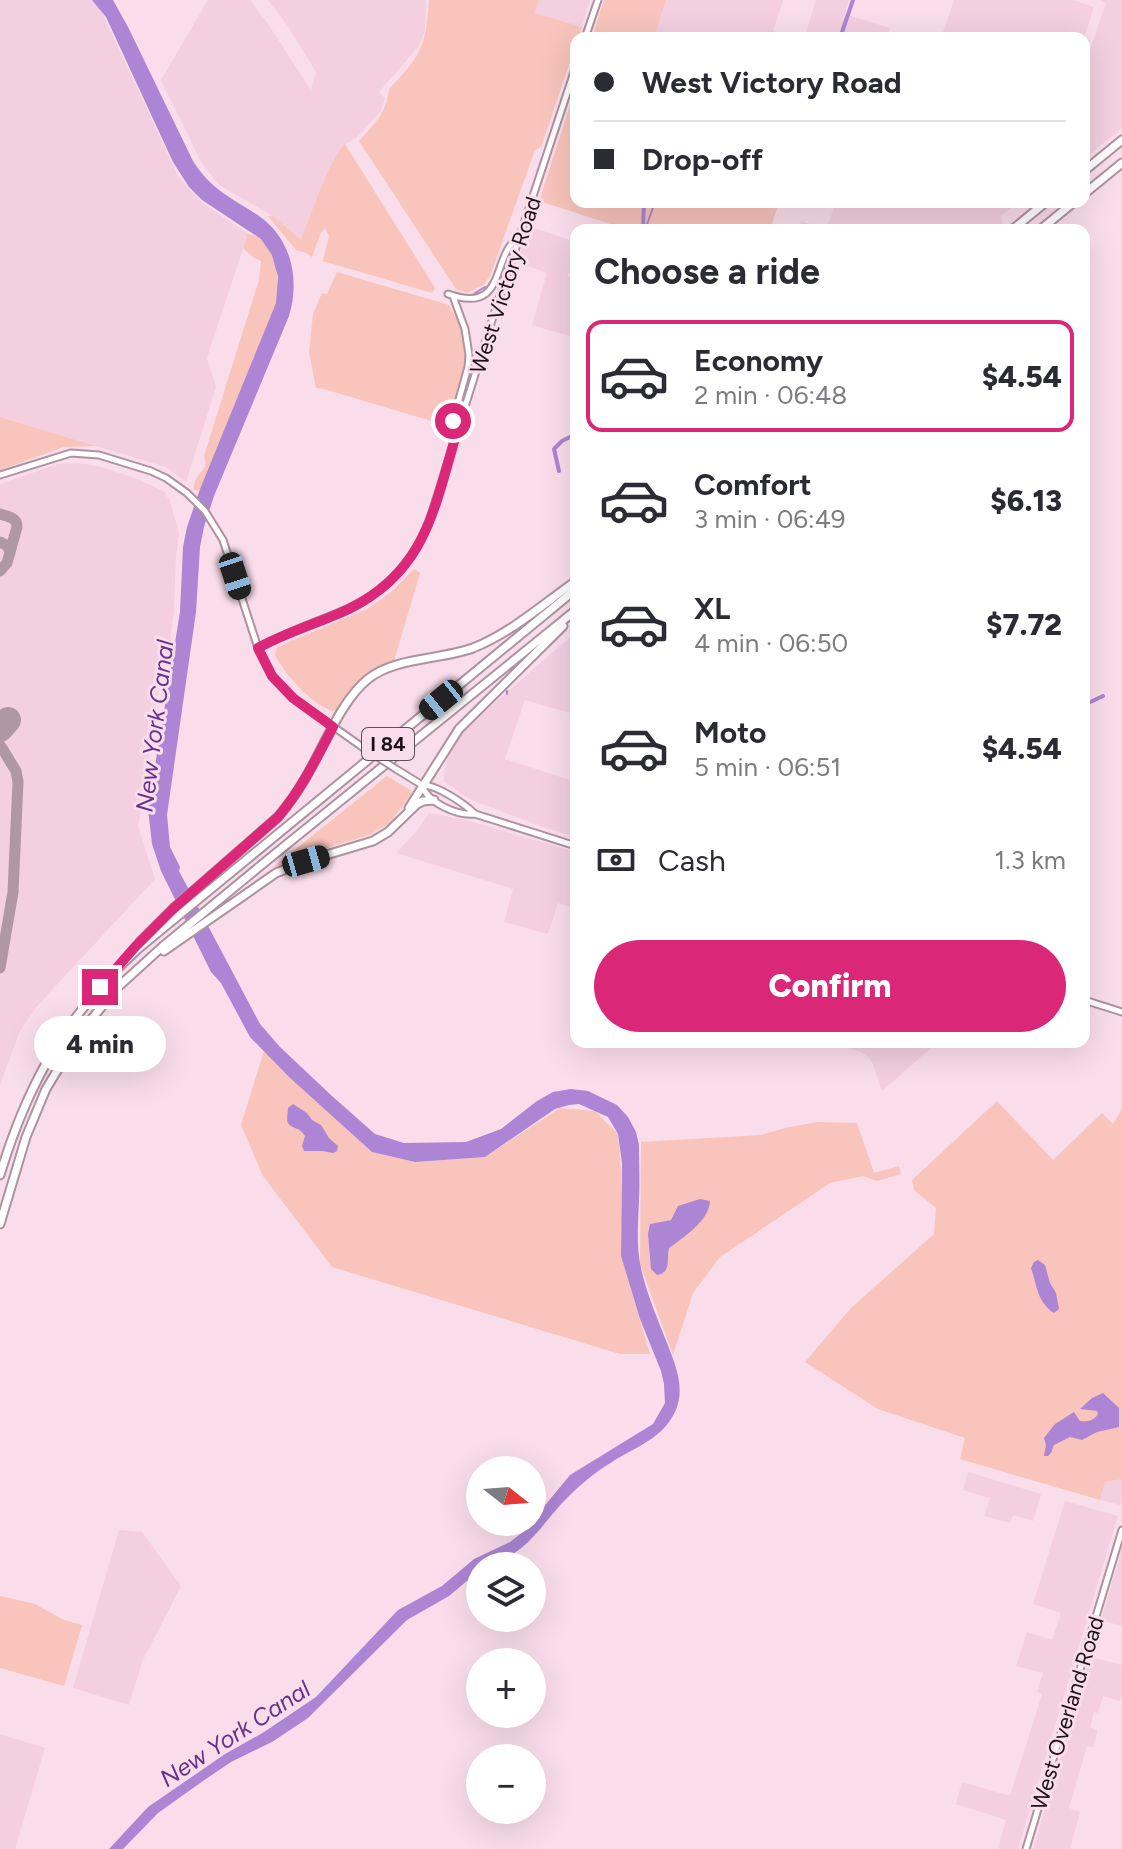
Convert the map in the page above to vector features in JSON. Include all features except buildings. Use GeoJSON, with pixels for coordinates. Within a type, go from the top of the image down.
{"type":"FeatureCollection","features":[{"type":"Feature","properties":{"kind":"highway"},"geometry":{"type":"LineString","coordinates":[[1090,166],[1122,140]]}},
{"type":"Feature","properties":{"kind":"highway"},"geometry":{"type":"LineString","coordinates":[[1090,189],[1122,163]]}},
{"type":"Feature","properties":{"kind":"highway"},"geometry":{"type":"LineString","coordinates":[[1019,224],[1039,208]]}},
{"type":"Feature","properties":{"kind":"highway"},"geometry":{"type":"LineString","coordinates":[[1047,224],[1067,208]]}},
{"type":"Feature","properties":{"kind":"highway"},"geometry":{"type":"LineString","coordinates":[[176,912],[194,890],[278,817],[293,799],[333,727],[358,689],[372,676],[395,665],[449,655],[477,646],[504,632],[570,585]]}},
{"type":"Feature","properties":{"kind":"highway","name":"I 84"},"geometry":{"type":"LineString","coordinates":[[0,1175],[17,1122],[61,1036],[100,987],[129,957],[176,912],[199,899],[570,594]]}},
{"type":"Feature","properties":{"kind":"highway","name":"I 84"},"geometry":{"type":"LineString","coordinates":[[208,915],[464,699],[570,616]]}},
{"type":"Feature","properties":{"kind":"highway"},"geometry":{"type":"LineString","coordinates":[[407,813],[459,729],[570,617]]}},
{"type":"Feature","properties":{"kind":"highway"},"geometry":{"type":"LineString","coordinates":[[0,1224],[31,1124],[55,1073],[89,1021],[118,987],[139,967],[208,915],[262,882],[290,867],[381,837],[423,801],[434,800]]}},
{"type":"Feature","properties":{"kind":"main road"},"geometry":{"type":"LineString","coordinates":[[587,32],[598,0]]}},
{"type":"Feature","properties":{"kind":"main road","name":"West Victory Road"},"geometry":{"type":"LineString","coordinates":[[258,648],[356,605],[394,578],[412,557],[428,525],[570,84]]}},
{"type":"Feature","properties":{"kind":"main road"},"geometry":{"type":"LineString","coordinates":[[448,294],[463,298],[477,297],[489,290],[497,279],[507,249],[520,236]]}},
{"type":"Feature","properties":{"kind":"main road"},"geometry":{"type":"LineString","coordinates":[[454,299],[465,329],[469,355],[453,421],[457,432]]}},
{"type":"Feature","properties":{"kind":"main road"},"geometry":{"type":"LineString","coordinates":[[0,475],[71,453],[99,455],[159,475],[192,498],[215,525],[226,548],[258,648],[272,676],[293,698],[365,749],[475,814]]}},
{"type":"Feature","properties":{"kind":"main road"},"geometry":{"type":"LineString","coordinates":[[422,785],[424,792],[434,800],[466,815],[475,814],[570,844]]}},
{"type":"Feature","properties":{"kind":"main road"},"geometry":{"type":"LineString","coordinates":[[1090,1002],[1122,1012]]}},
{"type":"Feature","properties":{"kind":"main road","name":"West Overland Road"},"geometry":{"type":"LineString","coordinates":[[1026,1849],[1122,1530]]}},
{"type":"Feature","properties":{"kind":"shaded area"},"geometry":{"type":"Polygon","coordinates":[[[0,0],[91,0],[100,8],[178,176],[201,202],[248,234],[207,358],[216,387],[186,482],[166,467],[0,417],[0,0]]]}},
{"type":"Feature","properties":{"kind":"shaded area"},"geometry":{"type":"Polygon","coordinates":[[[92,0],[113,0],[193,161],[215,186],[270,225],[286,248],[293,275],[289,316],[214,496],[200,547],[196,612],[167,815],[170,847],[179,871],[260,1024],[280,1047],[375,1134],[404,1143],[466,1142],[501,1129],[553,1092],[571,1089],[588,1091],[617,1105],[636,1132],[639,1145],[639,1260],[648,1295],[676,1368],[679,1399],[666,1426],[584,1482],[546,1522],[546,1504],[570,1475],[653,1424],[665,1403],[661,1371],[640,1319],[621,1256],[622,1163],[618,1134],[608,1117],[579,1104],[555,1109],[485,1157],[415,1162],[372,1152],[250,1037],[221,983],[211,972],[161,871],[152,844],[148,809],[180,612],[187,527],[276,303],[278,277],[272,255],[261,239],[202,200],[189,187],[173,162],[106,17],[92,0]]]}},
{"type":"Feature","properties":{"kind":"shaded area"},"geometry":{"type":"Polygon","coordinates":[[[208,0],[250,0],[311,90],[316,72],[268,0],[426,0],[425,31],[419,46],[379,92],[385,98],[381,111],[356,138],[342,146],[301,240],[273,216],[219,185],[201,162],[161,80],[208,0]]]}},
{"type":"Feature","properties":{"kind":"shaded area"},"geometry":{"type":"Polygon","coordinates":[[[429,0],[539,0],[535,13],[582,27],[580,32],[570,32],[570,62],[541,147],[535,150],[490,276],[483,285],[467,293],[456,289],[359,141],[382,112],[389,89],[415,58],[426,29],[429,0]]]}},
{"type":"Feature","properties":{"kind":"shaded area"},"geometry":{"type":"Polygon","coordinates":[[[539,0],[590,0],[582,27],[535,13],[539,0]]]}},
{"type":"Feature","properties":{"kind":"shaded area"},"geometry":{"type":"Polygon","coordinates":[[[604,0],[666,0],[656,32],[594,32],[604,0]]]}},
{"type":"Feature","properties":{"kind":"shaded area"},"geometry":{"type":"Polygon","coordinates":[[[666,0],[783,0],[773,31],[776,32],[656,32],[666,0]]]}},
{"type":"Feature","properties":{"kind":"shaded area"},"geometry":{"type":"Polygon","coordinates":[[[816,0],[849,0],[845,14],[890,28],[889,32],[806,32],[816,0]]]}},
{"type":"Feature","properties":{"kind":"shaded area"},"geometry":{"type":"Polygon","coordinates":[[[954,0],[1073,0],[1094,7],[1086,32],[943,32],[954,0]]]}},
{"type":"Feature","properties":{"kind":"shaded area"},"geometry":{"type":"Polygon","coordinates":[[[1100,0],[1122,0],[1122,128],[1090,154],[1090,50],[1106,3],[1100,0]]]}},
{"type":"Feature","properties":{"kind":"shaded area"},"geometry":{"type":"Polygon","coordinates":[[[570,105],[570,208],[777,208],[772,224],[610,224],[539,201],[570,105]]]}},
{"type":"Feature","properties":{"kind":"shaded area"},"geometry":{"type":"Polygon","coordinates":[[[345,144],[435,288],[432,293],[323,261],[329,236],[325,229],[312,257],[296,250],[268,216],[273,216],[301,240],[327,174],[345,144]]]}},
{"type":"Feature","properties":{"kind":"shaded area"},"geometry":{"type":"Polygon","coordinates":[[[834,208],[1011,208],[1001,216],[1003,224],[828,224],[834,208]]]}},
{"type":"Feature","properties":{"kind":"shaded area"},"geometry":{"type":"Polygon","coordinates":[[[529,226],[570,240],[570,336],[532,325],[547,273],[517,262],[529,226]]]}},
{"type":"Feature","properties":{"kind":"shaded area"},"geometry":{"type":"Polygon","coordinates":[[[248,234],[261,239],[271,252],[276,269],[277,303],[200,489],[196,491],[193,489],[195,481],[205,467],[204,456],[259,280],[261,261],[243,248],[248,234]]]}},
{"type":"Feature","properties":{"kind":"shaded area"},"geometry":{"type":"Polygon","coordinates":[[[337,272],[449,305],[464,335],[466,358],[449,424],[316,388],[309,352],[313,314],[322,293],[327,294],[337,272]]]}},
{"type":"Feature","properties":{"kind":"shaded area"},"geometry":{"type":"Polygon","coordinates":[[[0,417],[96,446],[64,447],[0,470],[0,417]]]}},
{"type":"Feature","properties":{"kind":"shaded area"},"geometry":{"type":"Polygon","coordinates":[[[79,463],[102,467],[165,492],[179,533],[169,654],[156,701],[138,826],[155,879],[37,1006],[20,1031],[0,1085],[0,484],[58,464],[79,463]]]}},
{"type":"Feature","properties":{"kind":"shaded area"},"geometry":{"type":"Polygon","coordinates":[[[414,569],[420,573],[394,661],[368,674],[334,711],[318,703],[286,672],[275,655],[277,647],[367,609],[390,593],[414,569]]]}},
{"type":"Feature","properties":{"kind":"shaded area"},"geometry":{"type":"Polygon","coordinates":[[[570,637],[570,713],[525,700],[505,759],[570,780],[570,835],[472,800],[444,782],[449,753],[466,728],[570,637]]]}},
{"type":"Feature","properties":{"kind":"shaded area"},"geometry":{"type":"Polygon","coordinates":[[[387,776],[410,790],[411,794],[390,823],[369,835],[272,868],[387,776]]]}},
{"type":"Feature","properties":{"kind":"shaded area"},"geometry":{"type":"Polygon","coordinates":[[[429,813],[466,820],[570,850],[570,907],[558,903],[548,934],[504,922],[513,889],[396,853],[429,813]]]}},
{"type":"Feature","properties":{"kind":"shaded area"},"geometry":{"type":"Polygon","coordinates":[[[848,1048],[931,1048],[882,1091],[873,1064],[861,1052],[848,1048]]]}},
{"type":"Feature","properties":{"kind":"shaded area"},"geometry":{"type":"Polygon","coordinates":[[[264,1051],[372,1152],[415,1162],[485,1157],[560,1108],[595,1111],[618,1134],[621,1256],[650,1354],[620,1354],[332,1267],[263,1176],[241,1125],[264,1051]]]}},
{"type":"Feature","properties":{"kind":"shaded area"},"geometry":{"type":"Polygon","coordinates":[[[997,1101],[1053,1160],[1102,1113],[1113,1124],[1122,1109],[1122,1479],[1105,1482],[1100,1500],[960,1459],[965,1438],[878,1409],[805,1362],[851,1308],[934,1234],[936,1208],[914,1190],[912,1180],[997,1101]]]}},
{"type":"Feature","properties":{"kind":"shaded area"},"geometry":{"type":"Polygon","coordinates":[[[293,1104],[321,1125],[338,1146],[337,1151],[304,1151],[305,1136],[287,1122],[288,1108],[293,1104]]]}},
{"type":"Feature","properties":{"kind":"shaded area"},"geometry":{"type":"Polygon","coordinates":[[[817,1122],[857,1123],[874,1173],[899,1166],[901,1174],[877,1181],[863,1176],[830,1183],[720,1257],[693,1293],[673,1355],[640,1264],[641,1142],[761,1135],[817,1122]]]}},
{"type":"Feature","properties":{"kind":"shaded area"},"geometry":{"type":"Polygon","coordinates":[[[700,1199],[710,1201],[709,1208],[695,1228],[669,1248],[667,1268],[657,1275],[651,1269],[650,1224],[671,1220],[678,1206],[700,1199]]]}},
{"type":"Feature","properties":{"kind":"shaded area"},"geometry":{"type":"Polygon","coordinates":[[[1038,1260],[1045,1265],[1056,1293],[1059,1309],[1054,1313],[1044,1304],[1036,1287],[1031,1268],[1038,1260]]]}},
{"type":"Feature","properties":{"kind":"shaded area"},"geometry":{"type":"Polygon","coordinates":[[[1103,1393],[1119,1408],[1119,1427],[1097,1432],[1082,1440],[1070,1437],[1054,1445],[1051,1453],[1044,1456],[1044,1438],[1055,1424],[1074,1412],[1080,1421],[1092,1420],[1097,1411],[1080,1409],[1103,1393]]]}},
{"type":"Feature","properties":{"kind":"shaded area"},"geometry":{"type":"Polygon","coordinates":[[[968,1472],[1041,1494],[1033,1521],[1013,1515],[1010,1523],[984,1516],[990,1498],[963,1490],[968,1472]]]}},
{"type":"Feature","properties":{"kind":"shaded area"},"geometry":{"type":"Polygon","coordinates":[[[1122,1479],[1120,1505],[1100,1500],[1105,1482],[1122,1479]]]}},
{"type":"Feature","properties":{"kind":"shaded area"},"geometry":{"type":"Polygon","coordinates":[[[1065,1501],[1118,1516],[1018,1849],[1002,1849],[998,1848],[1006,1820],[956,1804],[962,1782],[1010,1796],[1042,1694],[1037,1692],[1043,1673],[1016,1666],[1027,1632],[1052,1640],[1061,1613],[1033,1604],[1065,1501]]]}},
{"type":"Feature","properties":{"kind":"shaded area"},"geometry":{"type":"Polygon","coordinates":[[[119,1530],[142,1532],[181,1586],[142,1662],[129,1705],[73,1688],[119,1530]]]}},
{"type":"Feature","properties":{"kind":"shaded area"},"geometry":{"type":"Polygon","coordinates":[[[518,1536],[534,1536],[516,1552],[489,1552],[518,1536]]]}},
{"type":"Feature","properties":{"kind":"shaded area"},"geometry":{"type":"Polygon","coordinates":[[[1122,1549],[1122,1626],[1101,1620],[1122,1549]]]}},
{"type":"Feature","properties":{"kind":"shaded area"},"geometry":{"type":"Polygon","coordinates":[[[466,1566],[466,1582],[449,1596],[407,1620],[308,1718],[203,1781],[158,1813],[123,1849],[109,1849],[148,1807],[316,1697],[398,1610],[442,1586],[466,1566]]]}},
{"type":"Feature","properties":{"kind":"shaded area"},"geometry":{"type":"Polygon","coordinates":[[[0,1596],[35,1604],[64,1620],[82,1625],[64,1686],[0,1668],[0,1596]]]}},
{"type":"Feature","properties":{"kind":"shaded area"},"geometry":{"type":"Polygon","coordinates":[[[1090,1657],[1122,1665],[1122,1695],[1120,1701],[1103,1696],[1098,1713],[1094,1712],[1090,1727],[1098,1730],[1093,1747],[1087,1746],[1069,1808],[1080,1812],[1070,1849],[1033,1849],[1090,1657]]]}},
{"type":"Feature","properties":{"kind":"shaded area"},"geometry":{"type":"Polygon","coordinates":[[[0,1734],[45,1748],[15,1849],[0,1849],[0,1734]]]}},
{"type":"Feature","properties":{"kind":"waterway"},"geometry":{"type":"LineString","coordinates":[[842,32],[853,0]]}},
{"type":"Feature","properties":{"kind":"waterway"},"geometry":{"type":"LineString","coordinates":[[643,224],[644,208]]}},
{"type":"Feature","properties":{"kind":"waterway"},"geometry":{"type":"LineString","coordinates":[[647,224],[653,208]]}},
{"type":"Feature","properties":{"kind":"waterway"},"geometry":{"type":"LineString","coordinates":[[475,293],[485,287]]}},
{"type":"Feature","properties":{"kind":"waterway"},"geometry":{"type":"LineString","coordinates":[[559,471],[554,449],[570,437]]}},
{"type":"Feature","properties":{"kind":"waterway"},"geometry":{"type":"LineString","coordinates":[[1090,702],[1103,696]]}},
{"type":"Feature","properties":{"kind":"taxiway"},"geometry":{"type":"LineString","coordinates":[[0,514],[14,519],[17,524],[7,563],[0,571]]}},
{"type":"Feature","properties":{"kind":"taxiway"},"geometry":{"type":"LineString","coordinates":[[0,542],[8,546],[10,553]]}},
{"type":"Feature","properties":{"kind":"taxiway"},"geometry":{"type":"LineString","coordinates":[[0,745],[16,771],[18,782],[13,892],[0,968]]}},
{"type":"Feature","properties":{"kind":"runway"},"geometry":{"type":"LineString","coordinates":[[0,729],[8,720]]}},
{"type":"Feature","properties":{"kind":"route"},"geometry":{"type":"LineString","coordinates":[[100,987],[174,908],[250,843],[293,799],[333,727],[293,698],[272,676],[258,648],[365,600],[404,567],[428,525],[457,432],[453,421]]}},
{"type":"Feature","properties":{"kind":"water label","name":"New York Canal"},"geometry":{"type":"Point","coordinates":[155,726]}},
{"type":"Feature","properties":{"kind":"water label","name":"New York Canal"},"geometry":{"type":"Point","coordinates":[235,1734]}}]}
